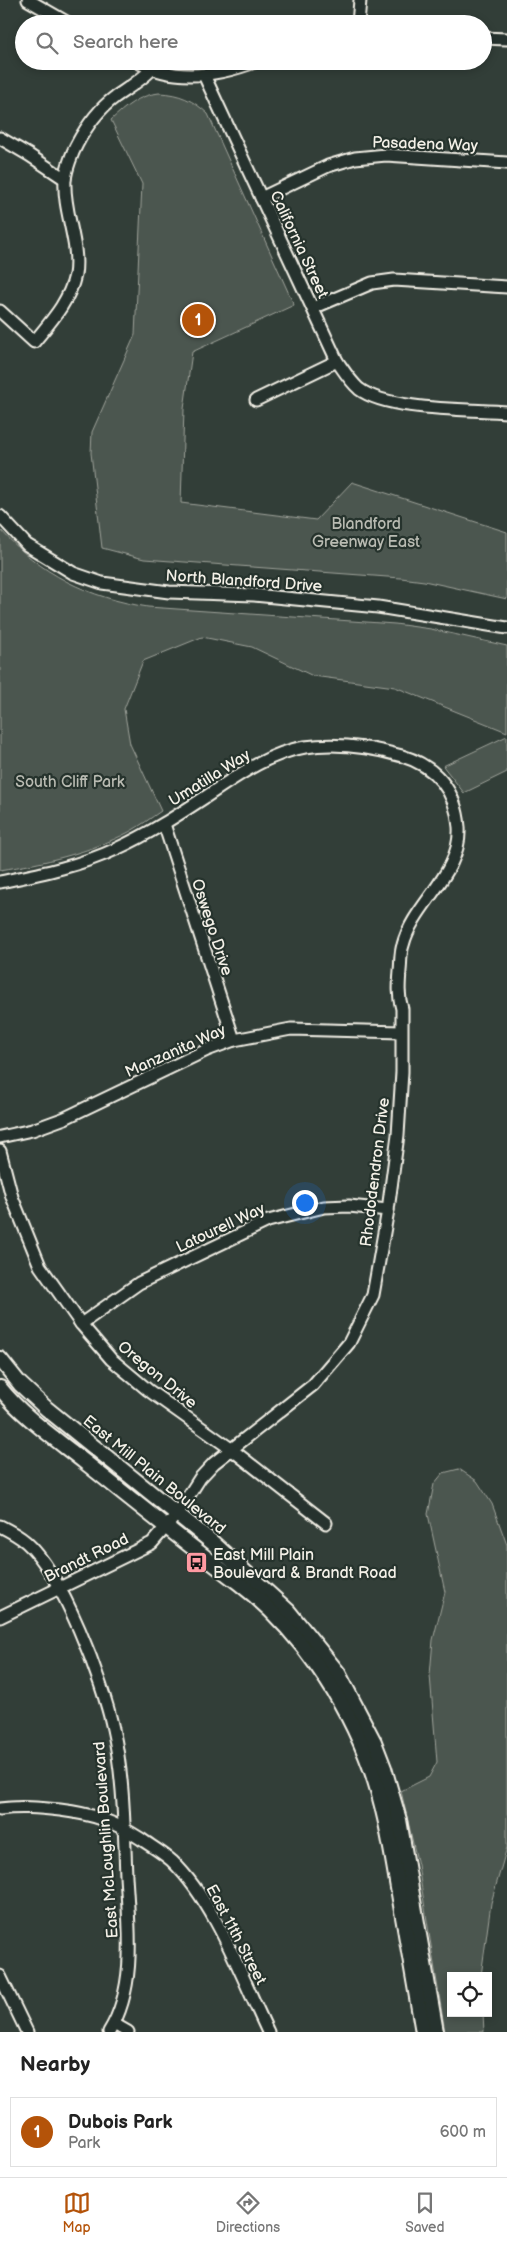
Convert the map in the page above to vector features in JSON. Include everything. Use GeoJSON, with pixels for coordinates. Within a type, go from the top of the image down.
{"type":"FeatureCollection","features":[{"type":"Feature","properties":{"kind":"main road","name":"East Mill Plain Boulevard"},"geometry":{"type":"LineString","coordinates":[[0,1359],[20,1384],[47,1409],[213,1543],[288,1611],[338,1673],[359,1710],[384,1768],[399,1820],[436,2032]]}},
{"type":"Feature","properties":{"kind":"main road","name":"East Mill Plain Boulevard"},"geometry":{"type":"LineString","coordinates":[[0,1388],[35,1423],[166,1528],[242,1585],[300,1643],[326,1679],[346,1713],[372,1771],[386,1823],[423,2032]]}},
{"type":"Feature","properties":{"kind":"street"},"geometry":{"type":"LineString","coordinates":[[28,0],[54,15]]}},
{"type":"Feature","properties":{"kind":"street"},"geometry":{"type":"LineString","coordinates":[[359,15],[360,0]]}},
{"type":"Feature","properties":{"kind":"street"},"geometry":{"type":"LineString","coordinates":[[492,38],[507,39]]}},
{"type":"Feature","properties":{"kind":"street"},"geometry":{"type":"LineString","coordinates":[[0,311],[34,342],[61,310],[74,274],[75,251],[67,209],[65,179],[76,145],[94,118],[114,98],[140,81],[152,70],[204,75],[230,70]]}},
{"type":"Feature","properties":{"kind":"street","name":"California Street"},"geometry":{"type":"LineString","coordinates":[[204,75],[337,361],[358,388],[373,398],[392,404],[507,412]]}},
{"type":"Feature","properties":{"kind":"street"},"geometry":{"type":"LineString","coordinates":[[0,138],[30,155],[65,179]]}},
{"type":"Feature","properties":{"kind":"street","name":"Pasadena Way"},"geometry":{"type":"LineString","coordinates":[[261,198],[328,166],[355,158],[386,155],[507,163]]}},
{"type":"Feature","properties":{"kind":"street"},"geometry":{"type":"LineString","coordinates":[[313,308],[372,282],[394,280],[507,286]]}},
{"type":"Feature","properties":{"kind":"street"},"geometry":{"type":"LineString","coordinates":[[256,400],[337,361]]}},
{"type":"Feature","properties":{"kind":"street","name":"North Blandford Drive"},"geometry":{"type":"LineString","coordinates":[[0,516],[27,545],[73,573],[102,583],[169,592],[254,595],[378,607],[507,628]]}},
{"type":"Feature","properties":{"kind":"street","name":"Umatilla Way"},"geometry":{"type":"LineString","coordinates":[[0,882],[41,874],[113,850],[164,824],[246,770],[268,759],[304,747],[343,745],[380,750],[411,759],[438,775]]}},
{"type":"Feature","properties":{"kind":"street","name":"Rhododendron Drive"},"geometry":{"type":"LineString","coordinates":[[176,1514],[200,1478],[231,1449],[313,1385],[349,1343],[373,1295],[388,1210],[398,1135],[402,1072],[402,1009],[399,999],[403,945],[412,925],[455,854],[459,828],[454,801],[438,775]]}},
{"type":"Feature","properties":{"kind":"street","name":"Oswego Drive"},"geometry":{"type":"LineString","coordinates":[[164,824],[234,1040]]}},
{"type":"Feature","properties":{"kind":"street","name":"Manzanita Way"},"geometry":{"type":"LineString","coordinates":[[0,1137],[32,1130],[65,1118],[207,1050],[234,1040],[291,1029],[401,1032]]}},
{"type":"Feature","properties":{"kind":"street","name":"Oregon Drive"},"geometry":{"type":"LineString","coordinates":[[0,1151],[12,1197],[40,1266],[81,1324],[111,1359],[148,1390],[231,1449],[326,1523]]}},
{"type":"Feature","properties":{"kind":"street","name":"Latourell Way"},"geometry":{"type":"LineString","coordinates":[[81,1324],[139,1283],[268,1221],[324,1207],[350,1206],[388,1210]]}},
{"type":"Feature","properties":{"kind":"street","name":"Brandt Road"},"geometry":{"type":"LineString","coordinates":[[0,1617],[152,1542],[166,1528],[176,1514]]}},
{"type":"Feature","properties":{"kind":"street","name":"East McLoughlin Boulevard"},"geometry":{"type":"LineString","coordinates":[[1,1526],[26,1542],[43,1563],[59,1589],[78,1629],[107,1704],[118,1755],[124,1827],[129,1949],[126,1986],[111,2028]]}},
{"type":"Feature","properties":{"kind":"street","name":"East 11th Street"},"geometry":{"type":"LineString","coordinates":[[0,1809],[34,1808],[81,1812],[102,1817],[124,1827],[171,1860],[192,1883],[222,1935],[268,2032]]}},
{"type":"Feature","properties":{"kind":"street"},"geometry":{"type":"LineString","coordinates":[[0,1976],[27,2032]]}},
{"type":"Feature","properties":{"kind":"street"},"geometry":{"type":"LineString","coordinates":[[111,2028],[128,2032]]}},
{"type":"Feature","properties":{"kind":"green space","name":"Blandford Greenway East"},"geometry":{"type":"Polygon","coordinates":[[[159,93],[186,99],[208,114],[294,305],[192,352],[184,409],[181,503],[316,520],[352,482],[507,532],[507,599],[424,581],[401,578],[144,559],[102,548],[91,453],[92,432],[135,335],[142,184],[111,120],[127,106],[139,99],[159,93]]]}},
{"type":"Feature","properties":{"kind":"green space","name":"South Cliff Park"},"geometry":{"type":"Polygon","coordinates":[[[0,529],[32,559],[67,582],[126,603],[148,607],[395,624],[431,629],[507,646],[507,732],[395,687],[313,676],[252,647],[202,637],[143,661],[124,709],[130,744],[161,811],[129,832],[98,846],[50,860],[0,870],[0,529]]]}},
{"type":"Feature","properties":{"kind":"green space"},"geometry":{"type":"Polygon","coordinates":[[[507,736],[507,772],[464,793],[443,766],[507,736]]]}},
{"type":"Feature","properties":{"kind":"green space"},"geometry":{"type":"Polygon","coordinates":[[[459,1469],[477,1481],[492,1504],[507,1545],[507,1847],[491,1903],[482,1972],[447,1972],[447,2017],[483,2017],[484,2032],[445,2032],[418,1865],[401,1791],[429,1777],[437,1762],[430,1675],[433,1640],[445,1592],[428,1514],[434,1484],[443,1473],[459,1469]]]}},
{"type":"Feature","properties":{"kind":"place","name":"Dubois Park"},"geometry":{"type":"Point","coordinates":[198,320]}},
{"type":"Feature","properties":{"kind":"place","name":"East Mill Plain Boulevard & Brandt Road"},"geometry":{"type":"Point","coordinates":[197,1563]}}]}
